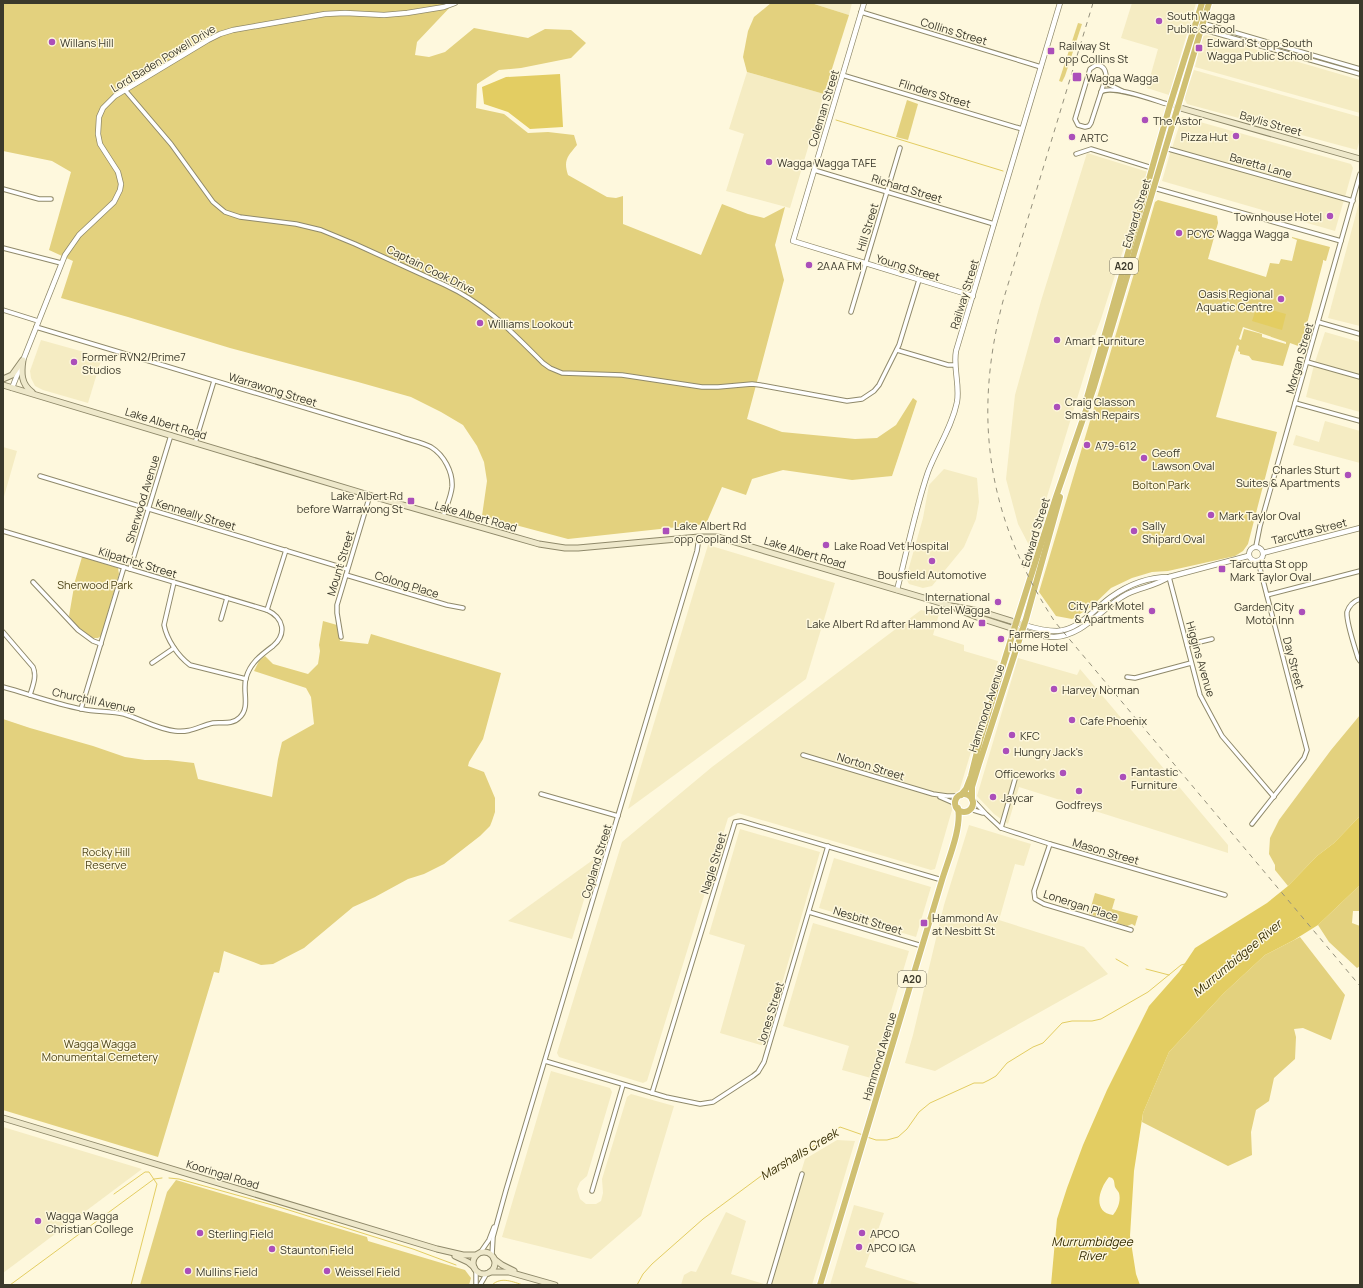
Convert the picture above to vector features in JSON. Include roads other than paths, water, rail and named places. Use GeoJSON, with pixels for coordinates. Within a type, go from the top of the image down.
{"type":"FeatureCollection","features":[{"type":"Feature","properties":{"kind":"highway","name":"Edward Street"},"geometry":{"type":"LineString","coordinates":[[1015,626],[1073,447],[1089,385],[1170,105],[1202,3]]}},
{"type":"Feature","properties":{"kind":"highway","name":"Edward Street"},"geometry":{"type":"LineString","coordinates":[[1079,427],[1094,387],[1209,3]]}},
{"type":"Feature","properties":{"kind":"highway"},"geometry":{"type":"LineString","coordinates":[[1170,105],[1177,107]]}},
{"type":"Feature","properties":{"kind":"highway"},"geometry":{"type":"LineString","coordinates":[[1147,186],[1154,188]]}},
{"type":"Feature","properties":{"kind":"highway","name":"Edward Street"},"geometry":{"type":"LineString","coordinates":[[1022,628],[1049,540],[1073,447]]}},
{"type":"Feature","properties":{"kind":"highway","name":"Hammond Avenue"},"geometry":{"type":"LineString","coordinates":[[960,796],[967,786],[971,776],[980,740],[1015,626]]}},
{"type":"Feature","properties":{"kind":"highway","name":"Hammond Avenue"},"geometry":{"type":"LineString","coordinates":[[972,799],[972,787],[1022,628]]}},
{"type":"Feature","properties":{"kind":"highway"},"geometry":{"type":"LineString","coordinates":[[960,796],[969,795],[972,799]]}},
{"type":"Feature","properties":{"kind":"highway","name":"A20"},"geometry":{"type":"LineString","coordinates":[[957,806],[960,796]]}},
{"type":"Feature","properties":{"kind":"highway","name":"A20"},"geometry":{"type":"LineString","coordinates":[[968,810],[973,805],[972,799]]}},
{"type":"Feature","properties":{"kind":"highway"},"geometry":{"type":"LineString","coordinates":[[957,806],[962,811],[968,810]]}},
{"type":"Feature","properties":{"kind":"highway","name":"Hammond Avenue"},"geometry":{"type":"LineString","coordinates":[[820,1285],[956,833],[958,816],[957,806]]}},
{"type":"Feature","properties":{"kind":"highway","name":"Hammond Avenue"},"geometry":{"type":"LineString","coordinates":[[956,833],[968,810]]}},
{"type":"Feature","properties":{"kind":"main road","name":"Baylis Street"},"geometry":{"type":"LineString","coordinates":[[1177,107],[1360,159]]}},
{"type":"Feature","properties":{"kind":"main road"},"geometry":{"type":"LineString","coordinates":[[3,379],[12,375],[23,360]]}},
{"type":"Feature","properties":{"kind":"main road"},"geometry":{"type":"LineString","coordinates":[[23,360],[23,380],[26,386],[34,394]]}},
{"type":"Feature","properties":{"kind":"main road","name":"Lake Albert Road"},"geometry":{"type":"LineString","coordinates":[[3,385],[539,544],[565,548],[712,536],[725,538],[951,606],[977,617],[1022,628]]}},
{"type":"Feature","properties":{"kind":"main road","name":"Kooringal Road"},"geometry":{"type":"LineString","coordinates":[[3,1118],[437,1249],[464,1255],[478,1254]]}},
{"type":"Feature","properties":{"kind":"main road","name":"Kooringal Road"},"geometry":{"type":"LineString","coordinates":[[437,1249],[468,1262],[475,1269]]}},
{"type":"Feature","properties":{"kind":"main road"},"geometry":{"type":"LineString","coordinates":[[522,1275],[502,1265],[485,1252],[478,1254],[474,1260],[475,1269],[479,1273],[503,1271],[555,1285]]}},
{"type":"Feature","properties":{"kind":"main road"},"geometry":{"type":"LineString","coordinates":[[488,1273],[494,1266],[493,1257]]}},
{"type":"Feature","properties":{"kind":"street","name":"Lord Baden Powell Drive"},"geometry":{"type":"LineString","coordinates":[[12,388],[61,263],[67,252],[77,238],[110,207],[118,197],[121,184],[120,178],[115,167],[100,144],[98,134],[99,116],[103,108],[112,98],[208,40],[233,30],[325,14],[345,13],[384,15],[444,7],[455,3]]}},
{"type":"Feature","properties":{"kind":"street","name":"Coleman Street"},"geometry":{"type":"LineString","coordinates":[[792,241],[864,3]]}},
{"type":"Feature","properties":{"kind":"street","name":"Railway Street"},"geometry":{"type":"LineString","coordinates":[[897,590],[928,475],[948,430],[955,409],[958,392],[955,365],[956,350],[1060,3]]}},
{"type":"Feature","properties":{"kind":"street","name":"Collins Street"},"geometry":{"type":"LineString","coordinates":[[861,12],[1041,66]]}},
{"type":"Feature","properties":{"kind":"street"},"geometry":{"type":"LineString","coordinates":[[1202,26],[1236,33],[1360,69]]}},
{"type":"Feature","properties":{"kind":"street"},"geometry":{"type":"LineString","coordinates":[[1202,26],[1234,39],[1360,74]]}},
{"type":"Feature","properties":{"kind":"street"},"geometry":{"type":"LineString","coordinates":[[1234,39],[1236,33]]}},
{"type":"Feature","properties":{"kind":"street"},"geometry":{"type":"LineString","coordinates":[[1256,45],[1258,39]]}},
{"type":"Feature","properties":{"kind":"street"},"geometry":{"type":"LineString","coordinates":[[1281,52],[1283,46]]}},
{"type":"Feature","properties":{"kind":"street"},"geometry":{"type":"LineString","coordinates":[[1304,59],[1305,53]]}},
{"type":"Feature","properties":{"kind":"street"},"geometry":{"type":"LineString","coordinates":[[1329,65],[1330,60]]}},
{"type":"Feature","properties":{"kind":"street"},"geometry":{"type":"LineString","coordinates":[[1098,65],[1103,67],[1106,72],[1101,92],[1090,126],[1086,128],[1078,125],[1076,118],[1092,67],[1098,65]]}},
{"type":"Feature","properties":{"kind":"street"},"geometry":{"type":"LineString","coordinates":[[1352,72],[1353,67]]}},
{"type":"Feature","properties":{"kind":"street","name":"Flinders Street"},"geometry":{"type":"LineString","coordinates":[[842,75],[1022,129]]}},
{"type":"Feature","properties":{"kind":"street"},"geometry":{"type":"LineString","coordinates":[[1105,80],[1108,84],[1122,91],[1170,105]]}},
{"type":"Feature","properties":{"kind":"street","name":"Captain Cook Drive"},"geometry":{"type":"LineString","coordinates":[[125,90],[171,144],[213,202],[225,212],[240,218],[296,224],[321,230],[350,241],[459,291],[494,315],[544,364],[555,371],[570,374],[586,373],[622,376],[702,387],[752,384],[838,400],[854,401],[862,399],[874,391],[879,385],[897,350],[919,280]]}},
{"type":"Feature","properties":{"kind":"street"},"geometry":{"type":"LineString","coordinates":[[1101,92],[1106,90],[1122,91]]}},
{"type":"Feature","properties":{"kind":"street","name":"Hill Street"},"geometry":{"type":"LineString","coordinates":[[851,312],[900,148]]}},
{"type":"Feature","properties":{"kind":"street","name":"Baretta Lane"},"geometry":{"type":"LineString","coordinates":[[1165,148],[1352,200]]}},
{"type":"Feature","properties":{"kind":"street"},"geometry":{"type":"LineString","coordinates":[[1076,154],[1090,149],[1152,168]]}},
{"type":"Feature","properties":{"kind":"street","name":"Richard Street"},"geometry":{"type":"LineString","coordinates":[[814,170],[994,224]]}},
{"type":"Feature","properties":{"kind":"street","name":"Morgan Street"},"geometry":{"type":"LineString","coordinates":[[1256,546],[1360,174]]}},
{"type":"Feature","properties":{"kind":"street"},"geometry":{"type":"LineString","coordinates":[[1154,188],[1341,241]]}},
{"type":"Feature","properties":{"kind":"street"},"geometry":{"type":"LineString","coordinates":[[3,189],[39,199],[51,199]]}},
{"type":"Feature","properties":{"kind":"street","name":"Young Street"},"geometry":{"type":"LineString","coordinates":[[792,241],[973,296]]}},
{"type":"Feature","properties":{"kind":"street"},"geometry":{"type":"LineString","coordinates":[[3,248],[61,263]]}},
{"type":"Feature","properties":{"kind":"street"},"geometry":{"type":"LineString","coordinates":[[3,310],[38,321]]}},
{"type":"Feature","properties":{"kind":"street"},"geometry":{"type":"LineString","coordinates":[[1318,322],[1360,334]]}},
{"type":"Feature","properties":{"kind":"street","name":"Warrawong Street"},"geometry":{"type":"LineString","coordinates":[[36,327],[399,436],[432,448],[447,465],[452,480],[450,495],[443,516]]}},
{"type":"Feature","properties":{"kind":"street"},"geometry":{"type":"LineString","coordinates":[[897,350],[948,365],[955,365]]}},
{"type":"Feature","properties":{"kind":"street"},"geometry":{"type":"LineString","coordinates":[[1307,362],[1360,377]]}},
{"type":"Feature","properties":{"kind":"street"},"geometry":{"type":"LineString","coordinates":[[195,443],[214,381]]}},
{"type":"Feature","properties":{"kind":"street"},"geometry":{"type":"LineString","coordinates":[[1295,403],[1360,421]]}},
{"type":"Feature","properties":{"kind":"street","name":"Sherwood Avenue"},"geometry":{"type":"LineString","coordinates":[[130,569],[171,435]]}},
{"type":"Feature","properties":{"kind":"street","name":"Kenneally Street"},"geometry":{"type":"LineString","coordinates":[[40,476],[347,569]]}},
{"type":"Feature","properties":{"kind":"street","name":"Mount Street"},"geometry":{"type":"LineString","coordinates":[[341,637],[336,608],[370,495]]}},
{"type":"Feature","properties":{"kind":"street","name":"Tarcutta Street"},"geometry":{"type":"LineString","coordinates":[[1263,552],[1360,528]]}},
{"type":"Feature","properties":{"kind":"street","name":"Kilpatrick Street"},"geometry":{"type":"LineString","coordinates":[[3,531],[268,610]]}},
{"type":"Feature","properties":{"kind":"street","name":"Copland Street"},"geometry":{"type":"LineString","coordinates":[[478,1254],[492,1233],[506,1190],[695,558],[699,537]]}},
{"type":"Feature","properties":{"kind":"street"},"geometry":{"type":"LineString","coordinates":[[1256,546],[1260,547],[1263,552],[1258,561],[1251,560],[1248,556],[1250,549],[1256,546]]}},
{"type":"Feature","properties":{"kind":"street"},"geometry":{"type":"LineString","coordinates":[[268,610],[286,550]]}},
{"type":"Feature","properties":{"kind":"street"},"geometry":{"type":"LineString","coordinates":[[1022,628],[1058,631],[1070,628],[1080,623],[1112,596],[1128,587],[1159,577],[1169,577],[1248,556]]}},
{"type":"Feature","properties":{"kind":"street","name":"Day Street"},"geometry":{"type":"LineString","coordinates":[[1258,561],[1307,747],[1304,758],[1274,797]]}},
{"type":"Feature","properties":{"kind":"street"},"geometry":{"type":"LineString","coordinates":[[81,709],[124,567]]}},
{"type":"Feature","properties":{"kind":"street"},"geometry":{"type":"LineString","coordinates":[[1268,595],[1360,571]]}},
{"type":"Feature","properties":{"kind":"street","name":"Colong Place"},"geometry":{"type":"LineString","coordinates":[[346,575],[463,608]]}},
{"type":"Feature","properties":{"kind":"street"},"geometry":{"type":"LineString","coordinates":[[1022,628],[1048,637],[1072,633],[1089,623],[1119,598],[1141,588],[1161,582],[1169,577]]}},
{"type":"Feature","properties":{"kind":"street","name":"Higgins Avenue"},"geometry":{"type":"LineString","coordinates":[[1169,577],[1200,695],[1219,732],[1274,797]]}},
{"type":"Feature","properties":{"kind":"street"},"geometry":{"type":"LineString","coordinates":[[1148,580],[1150,586]]}},
{"type":"Feature","properties":{"kind":"street"},"geometry":{"type":"LineString","coordinates":[[34,582],[78,630],[92,641],[101,644]]}},
{"type":"Feature","properties":{"kind":"street"},"geometry":{"type":"LineString","coordinates":[[174,582],[164,625],[174,648],[184,661],[190,665],[246,679]]}},
{"type":"Feature","properties":{"kind":"street"},"geometry":{"type":"LineString","coordinates":[[1139,583],[1141,588]]}},
{"type":"Feature","properties":{"kind":"street"},"geometry":{"type":"LineString","coordinates":[[221,619],[227,598]]}},
{"type":"Feature","properties":{"kind":"street"},"geometry":{"type":"LineString","coordinates":[[1360,599],[1356,600],[1349,607],[1347,618],[1360,661]]}},
{"type":"Feature","properties":{"kind":"street","name":"Churchill Avenue"},"geometry":{"type":"LineString","coordinates":[[3,687],[81,709],[123,714],[165,730],[177,732],[189,731],[212,724],[233,722],[240,718],[246,705],[246,679],[257,658],[275,644],[282,633],[280,621],[274,613],[268,610]]}},
{"type":"Feature","properties":{"kind":"street"},"geometry":{"type":"LineString","coordinates":[[3,632],[35,671],[35,679],[30,695]]}},
{"type":"Feature","properties":{"kind":"street"},"geometry":{"type":"LineString","coordinates":[[1187,645],[1212,639]]}},
{"type":"Feature","properties":{"kind":"street"},"geometry":{"type":"LineString","coordinates":[[152,663],[174,648]]}},
{"type":"Feature","properties":{"kind":"street"},"geometry":{"type":"LineString","coordinates":[[1127,677],[1135,678],[1191,663]]}},
{"type":"Feature","properties":{"kind":"street","name":"Norton Street"},"geometry":{"type":"LineString","coordinates":[[803,755],[933,794],[960,796]]}},
{"type":"Feature","properties":{"kind":"street"},"geometry":{"type":"LineString","coordinates":[[1001,828],[1015,779]]}},
{"type":"Feature","properties":{"kind":"street"},"geometry":{"type":"LineString","coordinates":[[541,794],[618,816]]}},
{"type":"Feature","properties":{"kind":"street","name":"Norton Street"},"geometry":{"type":"LineString","coordinates":[[933,794],[957,806]]}},
{"type":"Feature","properties":{"kind":"street"},"geometry":{"type":"LineString","coordinates":[[1252,824],[1274,797]]}},
{"type":"Feature","properties":{"kind":"street","name":"Mason Street"},"geometry":{"type":"LineString","coordinates":[[972,799],[1001,828],[1050,844],[1225,895]]}},
{"type":"Feature","properties":{"kind":"street","name":"Mason Street"},"geometry":{"type":"LineString","coordinates":[[968,810],[986,814]]}},
{"type":"Feature","properties":{"kind":"street","name":"Nagle Street"},"geometry":{"type":"LineString","coordinates":[[652,1093],[735,822],[742,820],[942,880]]}},
{"type":"Feature","properties":{"kind":"street","name":"Lonergan Place"},"geometry":{"type":"LineString","coordinates":[[1050,844],[1034,891],[1035,899],[1044,904],[1132,930]]}},
{"type":"Feature","properties":{"kind":"street","name":"Jones Street"},"geometry":{"type":"LineString","coordinates":[[545,1061],[652,1093],[687,1102],[707,1104],[713,1102],[758,1072],[766,1056],[828,846]]}},
{"type":"Feature","properties":{"kind":"street","name":"Nesbitt Street"},"geometry":{"type":"LineString","coordinates":[[809,912],[922,946]]}},
{"type":"Feature","properties":{"kind":"street"},"geometry":{"type":"LineString","coordinates":[[592,1191],[623,1085]]}},
{"type":"Feature","properties":{"kind":"street"},"geometry":{"type":"LineString","coordinates":[[769,1285],[802,1174]]}},
{"type":"Feature","properties":{"kind":"street","name":"Copland Street"},"geometry":{"type":"LineString","coordinates":[[493,1257],[494,1237],[506,1190]]}},
{"type":"Feature","properties":{"kind":"street"},"geometry":{"type":"LineString","coordinates":[[475,1269],[476,1285]]}},
{"type":"Feature","properties":{"kind":"street"},"geometry":{"type":"LineString","coordinates":[[480,1285],[488,1273]]}},
{"type":"Feature","properties":{"kind":"water"},"geometry":{"type":"Polygon","coordinates":[[[560,74],[563,127],[530,129],[508,112],[484,104],[482,87],[506,77],[560,74]]]}},
{"type":"Feature","properties":{"kind":"water"},"geometry":{"type":"Polygon","coordinates":[[[1257,306],[1286,314],[1282,330],[1252,321],[1257,306]]]}},
{"type":"Feature","properties":{"kind":"water","name":"Murrumbidgee River"},"geometry":{"type":"Polygon","coordinates":[[[1360,816],[1360,885],[1318,925],[1294,940],[1265,955],[1224,993],[1169,1052],[1143,1113],[1134,1171],[1130,1236],[1136,1274],[1140,1285],[1051,1285],[1057,1219],[1067,1188],[1083,1145],[1107,1090],[1149,1006],[1179,972],[1195,948],[1267,903],[1288,886],[1317,856],[1334,843],[1360,816]],[[1109,1177],[1105,1182],[1099,1199],[1102,1209],[1106,1213],[1113,1215],[1118,1208],[1120,1199],[1119,1193],[1112,1178],[1109,1177]]]}},
{"type":"Feature","properties":{"kind":"waterway"},"geometry":{"type":"LineString","coordinates":[[836,120],[1003,171]]}},
{"type":"Feature","properties":{"kind":"waterway"},"geometry":{"type":"LineString","coordinates":[[1116,959],[1128,966]]}},
{"type":"Feature","properties":{"kind":"waterway","name":"Marshalls Creek"},"geometry":{"type":"LineString","coordinates":[[867,1137],[876,1140],[887,1140],[898,1137],[907,1129],[919,1112],[930,1103],[974,1083],[983,1083],[996,1076],[1007,1063],[1033,1047],[1043,1043],[1062,1023],[1101,1019],[1148,992],[1181,965],[1185,964]]}},
{"type":"Feature","properties":{"kind":"waterway"},"geometry":{"type":"LineString","coordinates":[[1146,969],[1169,975]]}},
{"type":"Feature","properties":{"kind":"waterway","name":"Marshalls Creek"},"geometry":{"type":"LineString","coordinates":[[637,1285],[643,1274],[652,1264],[703,1219],[761,1176],[817,1144],[840,1127],[863,1135]]}},
{"type":"Feature","properties":{"kind":"waterway"},"geometry":{"type":"LineString","coordinates":[[114,1194],[145,1172],[149,1172],[157,1184],[131,1285]]}},
{"type":"Feature","properties":{"kind":"waterway"},"geometry":{"type":"LineString","coordinates":[[10,1285],[154,1179],[162,1178]]}},
{"type":"Feature","properties":{"kind":"waterway"},"geometry":{"type":"LineString","coordinates":[[169,1178],[179,1179],[276,1206],[413,1249],[456,1265]]}},
{"type":"Feature","properties":{"kind":"waterway"},"geometry":{"type":"LineString","coordinates":[[492,1285],[503,1280],[523,1285]]}},
{"type":"Feature","properties":{"kind":"railway"},"geometry":{"type":"LineString","coordinates":[[1093,3],[1003,301],[994,344],[989,387],[988,428],[992,468],[1001,507],[1014,545],[1032,584],[1055,622],[1360,986]]}},
{"type":"Feature","properties":{"kind":"place","name":"South Wagga Public School"},"geometry":{"type":"Point","coordinates":[1159,21]}},
{"type":"Feature","properties":{"kind":"place","name":"Willans Hill"},"geometry":{"type":"Point","coordinates":[52,42]}},
{"type":"Feature","properties":{"kind":"place","name":"Edward St opp South Wagga Public School"},"geometry":{"type":"Point","coordinates":[1199,48]}},
{"type":"Feature","properties":{"kind":"place","name":"Railway St opp Collins St"},"geometry":{"type":"Point","coordinates":[1051,51]}},
{"type":"Feature","properties":{"kind":"place","name":"Wagga Wagga"},"geometry":{"type":"Point","coordinates":[1077,77]}},
{"type":"Feature","properties":{"kind":"place","name":"The Astor"},"geometry":{"type":"Point","coordinates":[1145,120]}},
{"type":"Feature","properties":{"kind":"place","name":"Pizza Hut"},"geometry":{"type":"Point","coordinates":[1236,136]}},
{"type":"Feature","properties":{"kind":"place","name":"ARTC"},"geometry":{"type":"Point","coordinates":[1072,137]}},
{"type":"Feature","properties":{"kind":"place","name":"Wagga Wagga TAFE"},"geometry":{"type":"Point","coordinates":[769,162]}},
{"type":"Feature","properties":{"kind":"place","name":"Townhouse Hotel"},"geometry":{"type":"Point","coordinates":[1330,216]}},
{"type":"Feature","properties":{"kind":"place","name":"PCYC Wagga Wagga"},"geometry":{"type":"Point","coordinates":[1179,233]}},
{"type":"Feature","properties":{"kind":"place","name":"2AAA FM"},"geometry":{"type":"Point","coordinates":[809,265]}},
{"type":"Feature","properties":{"kind":"place","name":"Oasis Regional Aquatic Centre"},"geometry":{"type":"Point","coordinates":[1281,299]}},
{"type":"Feature","properties":{"kind":"place","name":"Williams Lookout"},"geometry":{"type":"Point","coordinates":[480,323]}},
{"type":"Feature","properties":{"kind":"place","name":"Amart Furniture"},"geometry":{"type":"Point","coordinates":[1057,340]}},
{"type":"Feature","properties":{"kind":"place","name":"Former RVN2/Prime7 Studios"},"geometry":{"type":"Point","coordinates":[74,362]}},
{"type":"Feature","properties":{"kind":"place","name":"Craig Glasson Smash Repairs"},"geometry":{"type":"Point","coordinates":[1057,407]}},
{"type":"Feature","properties":{"kind":"place","name":"A79-612"},"geometry":{"type":"Point","coordinates":[1087,445]}},
{"type":"Feature","properties":{"kind":"place","name":"Geoff Lawson Oval"},"geometry":{"type":"Point","coordinates":[1144,458]}},
{"type":"Feature","properties":{"kind":"place","name":"Charles Sturt Suites & Apartments"},"geometry":{"type":"Point","coordinates":[1348,475]}},
{"type":"Feature","properties":{"kind":"place","name":"Lake Albert Rd before Warrawong St"},"geometry":{"type":"Point","coordinates":[411,501]}},
{"type":"Feature","properties":{"kind":"place","name":"Mark Taylor Oval"},"geometry":{"type":"Point","coordinates":[1211,515]}},
{"type":"Feature","properties":{"kind":"place","name":"Lake Albert Rd opp Copland St"},"geometry":{"type":"Point","coordinates":[666,531]}},
{"type":"Feature","properties":{"kind":"place","name":"Sally Shipard Oval"},"geometry":{"type":"Point","coordinates":[1134,531]}},
{"type":"Feature","properties":{"kind":"place","name":"Lake Road Vet Hospital"},"geometry":{"type":"Point","coordinates":[826,545]}},
{"type":"Feature","properties":{"kind":"place","name":"Bousfield Automotive"},"geometry":{"type":"Point","coordinates":[932,561]}},
{"type":"Feature","properties":{"kind":"place","name":"Tarcutta St opp Mark Taylor Oval"},"geometry":{"type":"Point","coordinates":[1222,569]}},
{"type":"Feature","properties":{"kind":"place","name":"International Hotel Wagga"},"geometry":{"type":"Point","coordinates":[998,602]}},
{"type":"Feature","properties":{"kind":"place","name":"City Park Motel & Apartments"},"geometry":{"type":"Point","coordinates":[1152,611]}},
{"type":"Feature","properties":{"kind":"place","name":"Garden City Motor Inn"},"geometry":{"type":"Point","coordinates":[1302,612]}},
{"type":"Feature","properties":{"kind":"place","name":"Lake Albert Rd after Hammond Av"},"geometry":{"type":"Point","coordinates":[982,623]}},
{"type":"Feature","properties":{"kind":"place","name":"Farmers Home Hotel"},"geometry":{"type":"Point","coordinates":[1001,639]}},
{"type":"Feature","properties":{"kind":"place","name":"Harvey Norman"},"geometry":{"type":"Point","coordinates":[1054,689]}},
{"type":"Feature","properties":{"kind":"place","name":"Cafe Phoenix"},"geometry":{"type":"Point","coordinates":[1072,720]}},
{"type":"Feature","properties":{"kind":"place","name":"KFC"},"geometry":{"type":"Point","coordinates":[1012,735]}},
{"type":"Feature","properties":{"kind":"place","name":"Hungry Jack's"},"geometry":{"type":"Point","coordinates":[1006,751]}},
{"type":"Feature","properties":{"kind":"place","name":"Officeworks"},"geometry":{"type":"Point","coordinates":[1063,773]}},
{"type":"Feature","properties":{"kind":"place","name":"Fantastic Furniture"},"geometry":{"type":"Point","coordinates":[1123,777]}},
{"type":"Feature","properties":{"kind":"place","name":"Godfreys"},"geometry":{"type":"Point","coordinates":[1079,791]}},
{"type":"Feature","properties":{"kind":"place","name":"Jaycar"},"geometry":{"type":"Point","coordinates":[993,797]}},
{"type":"Feature","properties":{"kind":"place","name":"Hammond Av at Nesbitt St"},"geometry":{"type":"Point","coordinates":[924,923]}},
{"type":"Feature","properties":{"kind":"place","name":"Wagga Wagga Christian College"},"geometry":{"type":"Point","coordinates":[38,1221]}},
{"type":"Feature","properties":{"kind":"place","name":"Sterling Field"},"geometry":{"type":"Point","coordinates":[200,1233]}},
{"type":"Feature","properties":{"kind":"place","name":"APCO"},"geometry":{"type":"Point","coordinates":[862,1233]}},
{"type":"Feature","properties":{"kind":"place","name":"APCO IGA"},"geometry":{"type":"Point","coordinates":[859,1247]}},
{"type":"Feature","properties":{"kind":"place","name":"Staunton Field"},"geometry":{"type":"Point","coordinates":[272,1249]}},
{"type":"Feature","properties":{"kind":"place","name":"Mullins Field"},"geometry":{"type":"Point","coordinates":[188,1271]}},
{"type":"Feature","properties":{"kind":"place","name":"Weissel Field"},"geometry":{"type":"Point","coordinates":[327,1271]}},
{"type":"Feature","properties":{"kind":"park label","name":"Bolton Park"},"geometry":{"type":"Point","coordinates":[1161,484]}},
{"type":"Feature","properties":{"kind":"park label","name":"Sherwood Park"},"geometry":{"type":"Point","coordinates":[95,584]}},
{"type":"Feature","properties":{"kind":"park label","name":"Rocky Hill Reserve"},"geometry":{"type":"Point","coordinates":[106,857]}},
{"type":"Feature","properties":{"kind":"park label","name":"Wagga Wagga Monumental Cemetery"},"geometry":{"type":"Point","coordinates":[100,1049]}}]}
